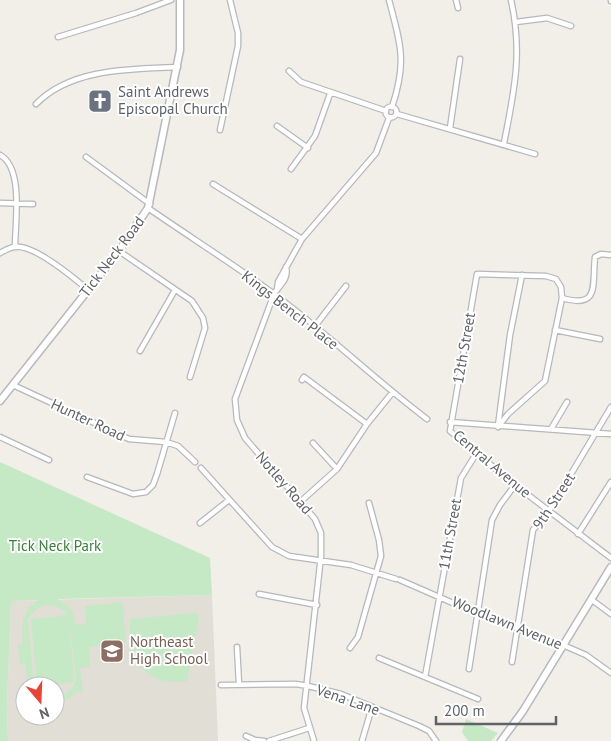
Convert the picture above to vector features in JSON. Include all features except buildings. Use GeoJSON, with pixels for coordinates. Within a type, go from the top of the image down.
{"type":"FeatureCollection","features":[{"type":"Feature","properties":{"kind":"street"},"geometry":{"type":"LineString","coordinates":[[58,36],[136,13],[171,0]]}},
{"type":"Feature","properties":{"kind":"street","name":"Tick Neck Road"},"geometry":{"type":"LineString","coordinates":[[0,401],[119,251],[149,206],[178,67],[181,0]]}},
{"type":"Feature","properties":{"kind":"street"},"geometry":{"type":"LineString","coordinates":[[220,130],[238,46],[238,33],[230,0]]}},
{"type":"Feature","properties":{"kind":"street"},"geometry":{"type":"LineString","coordinates":[[386,111],[392,107],[400,85],[403,54],[389,0]]}},
{"type":"Feature","properties":{"kind":"street"},"geometry":{"type":"LineString","coordinates":[[456,0],[458,8]]}},
{"type":"Feature","properties":{"kind":"street"},"geometry":{"type":"LineString","coordinates":[[504,143],[516,83],[516,22],[511,0]]}},
{"type":"Feature","properties":{"kind":"street"},"geometry":{"type":"LineString","coordinates":[[516,22],[547,18],[571,26]]}},
{"type":"Feature","properties":{"kind":"street"},"geometry":{"type":"LineString","coordinates":[[450,128],[460,59]]}},
{"type":"Feature","properties":{"kind":"street"},"geometry":{"type":"LineString","coordinates":[[36,104],[60,86],[86,76],[126,70],[178,67]]}},
{"type":"Feature","properties":{"kind":"street"},"geometry":{"type":"LineString","coordinates":[[289,71],[301,82],[330,94],[386,111],[389,118],[397,114],[504,143],[535,154]]}},
{"type":"Feature","properties":{"kind":"street"},"geometry":{"type":"LineString","coordinates":[[291,169],[308,148],[321,124],[330,94]]}},
{"type":"Feature","properties":{"kind":"street"},"geometry":{"type":"LineString","coordinates":[[392,107],[396,110],[397,114]]}},
{"type":"Feature","properties":{"kind":"street","name":"Notley Road"},"geometry":{"type":"LineString","coordinates":[[314,741],[304,708],[317,605],[321,533],[314,519],[245,438],[237,420],[236,399],[275,292],[281,288],[287,273],[286,268],[302,239],[376,153],[389,118]]}},
{"type":"Feature","properties":{"kind":"street"},"geometry":{"type":"LineString","coordinates":[[276,126],[308,148]]}},
{"type":"Feature","properties":{"kind":"street"},"geometry":{"type":"LineString","coordinates":[[0,156],[5,158],[13,171],[16,203],[15,247]]}},
{"type":"Feature","properties":{"kind":"street","name":"Kings Bench Place"},"geometry":{"type":"LineString","coordinates":[[86,157],[149,206],[275,292],[392,393],[427,419]]}},
{"type":"Feature","properties":{"kind":"street"},"geometry":{"type":"LineString","coordinates":[[213,184],[302,239]]}},
{"type":"Feature","properties":{"kind":"street"},"geometry":{"type":"LineString","coordinates":[[0,203],[33,204]]}},
{"type":"Feature","properties":{"kind":"street"},"geometry":{"type":"LineString","coordinates":[[0,253],[15,247],[22,248],[44,258],[87,289]]}},
{"type":"Feature","properties":{"kind":"street"},"geometry":{"type":"LineString","coordinates":[[119,251],[192,301],[203,318],[205,328],[190,377]]}},
{"type":"Feature","properties":{"kind":"street"},"geometry":{"type":"LineString","coordinates":[[562,298],[580,302],[586,301],[592,294],[595,257],[600,254],[611,255]]}},
{"type":"Feature","properties":{"kind":"street","name":"12th Street"},"geometry":{"type":"LineString","coordinates":[[450,422],[477,274],[522,276]]}},
{"type":"Feature","properties":{"kind":"street"},"geometry":{"type":"LineString","coordinates":[[522,276],[546,276],[556,279],[561,287],[562,298],[545,381],[498,427],[510,334],[522,276]]}},
{"type":"Feature","properties":{"kind":"street"},"geometry":{"type":"LineString","coordinates":[[315,326],[346,286]]}},
{"type":"Feature","properties":{"kind":"street"},"geometry":{"type":"LineString","coordinates":[[140,351],[175,290]]}},
{"type":"Feature","properties":{"kind":"street"},"geometry":{"type":"LineString","coordinates":[[555,330],[600,339]]}},
{"type":"Feature","properties":{"kind":"street"},"geometry":{"type":"LineString","coordinates":[[302,380],[304,377],[367,424]]}},
{"type":"Feature","properties":{"kind":"street","name":"Hunter Road"},"geometry":{"type":"LineString","coordinates":[[13,385],[129,439],[166,442]]}},
{"type":"Feature","properties":{"kind":"street"},"geometry":{"type":"LineString","coordinates":[[299,503],[337,469],[367,424],[392,393]]}},
{"type":"Feature","properties":{"kind":"street"},"geometry":{"type":"LineString","coordinates":[[551,429],[567,402]]}},
{"type":"Feature","properties":{"kind":"street","name":"9th Street"},"geometry":{"type":"LineString","coordinates":[[512,662],[533,530],[549,511],[611,408]]}},
{"type":"Feature","properties":{"kind":"street"},"geometry":{"type":"LineString","coordinates":[[87,477],[133,494],[146,492],[155,480],[175,413]]}},
{"type":"Feature","properties":{"kind":"street"},"geometry":{"type":"LineString","coordinates":[[450,422],[611,434]]}},
{"type":"Feature","properties":{"kind":"street","name":"Central Avenue"},"geometry":{"type":"LineString","coordinates":[[450,422],[450,431],[476,454],[611,558]]}},
{"type":"Feature","properties":{"kind":"street"},"geometry":{"type":"LineString","coordinates":[[0,437],[49,460]]}},
{"type":"Feature","properties":{"kind":"street"},"geometry":{"type":"LineString","coordinates":[[166,442],[178,446],[195,462]]}},
{"type":"Feature","properties":{"kind":"street"},"geometry":{"type":"LineString","coordinates":[[313,443],[337,469]]}},
{"type":"Feature","properties":{"kind":"street","name":"11th Street"},"geometry":{"type":"LineString","coordinates":[[425,677],[460,478],[476,454]]}},
{"type":"Feature","properties":{"kind":"street","name":"Woodlawn Avenue"},"geometry":{"type":"LineString","coordinates":[[201,468],[272,548],[289,556],[351,565],[398,580],[478,614],[517,626],[586,655],[611,673]]}},
{"type":"Feature","properties":{"kind":"street"},"geometry":{"type":"LineString","coordinates":[[578,534],[611,482]]}},
{"type":"Feature","properties":{"kind":"street"},"geometry":{"type":"LineString","coordinates":[[470,668],[492,520],[500,505],[515,485]]}},
{"type":"Feature","properties":{"kind":"street"},"geometry":{"type":"LineString","coordinates":[[200,523],[229,500]]}},
{"type":"Feature","properties":{"kind":"street"},"geometry":{"type":"LineString","coordinates":[[350,648],[358,637],[381,556],[379,540],[369,503]]}},
{"type":"Feature","properties":{"kind":"street"},"geometry":{"type":"LineString","coordinates":[[502,741],[523,711],[611,566]]}},
{"type":"Feature","properties":{"kind":"street"},"geometry":{"type":"LineString","coordinates":[[259,594],[317,605]]}},
{"type":"Feature","properties":{"kind":"street"},"geometry":{"type":"LineString","coordinates":[[592,600],[611,614]]}},
{"type":"Feature","properties":{"kind":"street"},"geometry":{"type":"LineString","coordinates":[[238,647],[239,684]]}},
{"type":"Feature","properties":{"kind":"street"},"geometry":{"type":"LineString","coordinates":[[378,658],[478,699]]}},
{"type":"Feature","properties":{"kind":"street","name":"Vena Lane"},"geometry":{"type":"LineString","coordinates":[[221,685],[308,686],[341,694],[429,731],[436,741]]}},
{"type":"Feature","properties":{"kind":"street"},"geometry":{"type":"LineString","coordinates":[[362,741],[372,707]]}},
{"type":"Feature","properties":{"kind":"street"},"geometry":{"type":"LineString","coordinates":[[269,741],[309,728]]}},
{"type":"Feature","properties":{"kind":"street"},"geometry":{"type":"LineString","coordinates":[[246,736],[264,741]]}},
{"type":"Feature","properties":{"kind":"shaded area","name":"Northeast High School"},"geometry":{"type":"Polygon","coordinates":[[[212,595],[218,741],[8,741],[7,704],[11,601],[212,595]]]}},
{"type":"Feature","properties":{"kind":"green space","name":"Tick Neck Park"},"geometry":{"type":"Polygon","coordinates":[[[0,462],[210,558],[212,595],[58,599],[72,610],[76,625],[86,624],[87,631],[85,606],[122,602],[126,643],[89,647],[90,667],[80,668],[83,691],[77,692],[65,701],[65,695],[69,692],[76,679],[69,616],[74,682],[65,683],[65,676],[36,676],[31,619],[68,615],[63,610],[52,605],[46,605],[36,610],[28,620],[33,676],[27,676],[25,663],[20,664],[18,645],[23,644],[23,625],[26,613],[39,600],[11,601],[7,704],[8,741],[0,741],[0,462]]]}},
{"type":"Feature","properties":{"kind":"green space"},"geometry":{"type":"Polygon","coordinates":[[[196,613],[199,618],[187,681],[160,679],[149,674],[141,667],[135,658],[132,646],[130,619],[196,613]]]}},
{"type":"Feature","properties":{"kind":"green space"},"geometry":{"type":"Polygon","coordinates":[[[466,719],[498,733],[491,741],[468,741],[462,732],[466,719]]]}},
{"type":"Feature","properties":{"kind":"place","name":"Saint Andrews Episcopal Church"},"geometry":{"type":"Point","coordinates":[100,101]}},
{"type":"Feature","properties":{"kind":"place","name":"Northeast High School"},"geometry":{"type":"Point","coordinates":[112,651]}}]}
